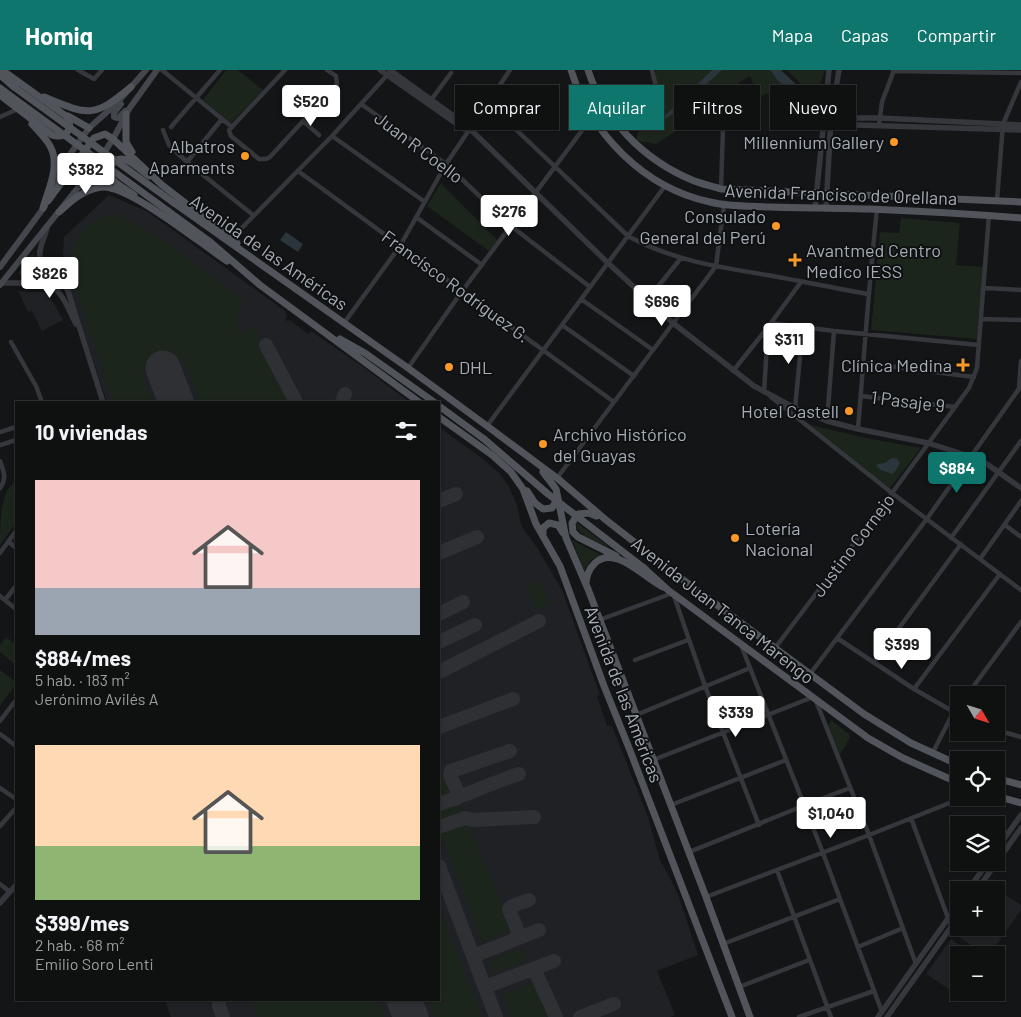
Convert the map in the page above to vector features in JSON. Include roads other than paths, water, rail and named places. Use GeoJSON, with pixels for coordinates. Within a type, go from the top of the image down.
{"type":"FeatureCollection","features":[{"type":"Feature","properties":{"kind":"main road"},"geometry":{"type":"LineString","coordinates":[[2,70],[66,116],[89,128]]}},
{"type":"Feature","properties":{"kind":"main road"},"geometry":{"type":"LineString","coordinates":[[48,201],[68,157],[89,128],[116,104],[146,70]]}},
{"type":"Feature","properties":{"kind":"main road"},"geometry":{"type":"LineString","coordinates":[[1,283],[90,173],[114,139],[128,111],[157,70]]}},
{"type":"Feature","properties":{"kind":"main road","name":"Avenida Francisco de Orellana"},"geometry":{"type":"LineString","coordinates":[[572,70],[577,85]]}},
{"type":"Feature","properties":{"kind":"main road","name":"Avenida Francisco de Orellana"},"geometry":{"type":"LineString","coordinates":[[588,70],[598,95],[609,114],[634,143],[656,161],[692,180],[722,189],[1021,202]]}},
{"type":"Feature","properties":{"kind":"main road","name":"Avenida de las Américas"},"geometry":{"type":"LineString","coordinates":[[0,75],[174,203],[408,368],[521,451],[554,480],[566,538],[588,589],[671,805],[750,1017]]}},
{"type":"Feature","properties":{"kind":"main road"},"geometry":{"type":"LineString","coordinates":[[128,111],[118,118],[114,117],[114,113],[137,80]]}},
{"type":"Feature","properties":{"kind":"main road"},"geometry":{"type":"LineString","coordinates":[[32,92],[73,109],[88,111],[98,110],[111,104],[131,87]]}},
{"type":"Feature","properties":{"kind":"main road","name":"Avenida de las Américas"},"geometry":{"type":"LineString","coordinates":[[0,88],[209,241],[252,278],[418,401]]}},
{"type":"Feature","properties":{"kind":"main road"},"geometry":{"type":"LineString","coordinates":[[0,95],[56,137],[64,135],[70,130],[70,122],[66,116]]}},
{"type":"Feature","properties":{"kind":"main road"},"geometry":{"type":"LineString","coordinates":[[20,111],[46,139],[53,151],[53,172],[43,208]]}},
{"type":"Feature","properties":{"kind":"main road"},"geometry":{"type":"LineString","coordinates":[[128,111],[126,142],[142,164]]}},
{"type":"Feature","properties":{"kind":"main road","name":"Avenida Francisco de Orellana"},"geometry":{"type":"LineString","coordinates":[[602,130],[620,152],[642,172],[665,186],[688,196],[724,205],[877,210],[1021,218]]}},
{"type":"Feature","properties":{"kind":"main road"},"geometry":{"type":"LineString","coordinates":[[0,267],[94,138],[105,134],[114,139],[162,185]]}},
{"type":"Feature","properties":{"kind":"main road"},"geometry":{"type":"LineString","coordinates":[[115,182],[110,175],[110,167],[115,161],[123,159],[130,162],[231,238],[262,265]]}},
{"type":"Feature","properties":{"kind":"main road"},"geometry":{"type":"LineString","coordinates":[[90,173],[115,182],[252,278]]}},
{"type":"Feature","properties":{"kind":"main road"},"geometry":{"type":"LineString","coordinates":[[59,212],[83,193],[102,187],[114,189],[145,204]]}},
{"type":"Feature","properties":{"kind":"main road","name":"Avenida de las Américas"},"geometry":{"type":"LineString","coordinates":[[311,322],[365,353],[432,401]]}},
{"type":"Feature","properties":{"kind":"main road","name":"Avenida Juan Tanca Marengo"},"geometry":{"type":"LineString","coordinates":[[440,407],[484,439],[562,505],[644,568],[670,592],[854,728],[886,749],[950,779]]}},
{"type":"Feature","properties":{"kind":"main road"},"geometry":{"type":"LineString","coordinates":[[440,412],[448,423]]}},
{"type":"Feature","properties":{"kind":"main road","name":"Avenida de las Américas"},"geometry":{"type":"LineString","coordinates":[[440,418],[511,472],[523,489],[536,524],[560,566],[604,686],[732,1017]]}},
{"type":"Feature","properties":{"kind":"main road"},"geometry":{"type":"LineString","coordinates":[[511,472],[520,481],[535,503],[543,510],[550,509],[555,503],[554,480]]}},
{"type":"Feature","properties":{"kind":"main road","name":"Avenida Juan Tanca Marengo"},"geometry":{"type":"LineString","coordinates":[[554,480],[878,724],[932,754],[950,761]]}},
{"type":"Feature","properties":{"kind":"main road"},"geometry":{"type":"LineString","coordinates":[[606,520],[593,514],[580,513],[573,519],[572,529],[578,537],[623,560],[652,582],[670,592]]}},
{"type":"Feature","properties":{"kind":"main road"},"geometry":{"type":"LineString","coordinates":[[544,537],[544,526],[552,522],[558,525],[566,538]]}},
{"type":"Feature","properties":{"kind":"main road"},"geometry":{"type":"LineString","coordinates":[[588,589],[587,576],[597,561],[610,556],[623,560]]}},
{"type":"Feature","properties":{"kind":"main road"},"geometry":{"type":"LineString","coordinates":[[1005,781],[1021,785]]}},
{"type":"Feature","properties":{"kind":"main road"},"geometry":{"type":"LineString","coordinates":[[1005,799],[1020,803]]}},
{"type":"Feature","properties":{"kind":"street"},"geometry":{"type":"LineString","coordinates":[[78,70],[94,79],[102,70]]}},
{"type":"Feature","properties":{"kind":"street"},"geometry":{"type":"LineString","coordinates":[[162,70],[232,127]]}},
{"type":"Feature","properties":{"kind":"street"},"geometry":{"type":"LineString","coordinates":[[172,128],[220,70]]}},
{"type":"Feature","properties":{"kind":"street"},"geometry":{"type":"LineString","coordinates":[[286,70],[229,130],[231,136],[259,159],[270,157],[338,84],[336,76],[328,70]]}},
{"type":"Feature","properties":{"kind":"street"},"geometry":{"type":"LineString","coordinates":[[380,70],[390,72],[466,125],[470,131],[673,323],[926,520],[1021,590]]}},
{"type":"Feature","properties":{"kind":"street"},"geometry":{"type":"LineString","coordinates":[[500,85],[510,70]]}},
{"type":"Feature","properties":{"kind":"street"},"geometry":{"type":"LineString","coordinates":[[652,70],[656,85]]}},
{"type":"Feature","properties":{"kind":"street"},"geometry":{"type":"LineString","coordinates":[[827,85],[829,70]]}},
{"type":"Feature","properties":{"kind":"street"},"geometry":{"type":"LineString","coordinates":[[836,85],[839,70]]}},
{"type":"Feature","properties":{"kind":"street"},"geometry":{"type":"LineString","coordinates":[[879,126],[882,102],[894,70],[975,71],[1021,74]]}},
{"type":"Feature","properties":{"kind":"street"},"geometry":{"type":"LineString","coordinates":[[231,238],[332,136],[390,72]]}},
{"type":"Feature","properties":{"kind":"street"},"geometry":{"type":"LineString","coordinates":[[390,72],[464,129],[470,131]]}},
{"type":"Feature","properties":{"kind":"street"},"geometry":{"type":"LineString","coordinates":[[431,100],[451,73]]}},
{"type":"Feature","properties":{"kind":"street"},"geometry":{"type":"LineString","coordinates":[[997,200],[1003,127],[1021,82]]}},
{"type":"Feature","properties":{"kind":"street","name":"Juan R Coello"},"geometry":{"type":"LineString","coordinates":[[361,104],[446,164],[511,226],[590,287]]}},
{"type":"Feature","properties":{"kind":"street"},"geometry":{"type":"LineString","coordinates":[[0,117],[20,111]]}},
{"type":"Feature","properties":{"kind":"street"},"geometry":{"type":"LineString","coordinates":[[856,118],[880,118],[1021,130]]}},
{"type":"Feature","properties":{"kind":"street"},"geometry":{"type":"LineString","coordinates":[[187,162],[222,119]]}},
{"type":"Feature","properties":{"kind":"street"},"geometry":{"type":"LineString","coordinates":[[304,121],[319,135]]}},
{"type":"Feature","properties":{"kind":"street"},"geometry":{"type":"LineString","coordinates":[[856,126],[1003,127],[1021,125]]}},
{"type":"Feature","properties":{"kind":"street"},"geometry":{"type":"LineString","coordinates":[[163,130],[166,142],[187,162],[253,215]]}},
{"type":"Feature","properties":{"kind":"street"},"geometry":{"type":"LineString","coordinates":[[516,130],[628,236],[645,245],[681,258],[716,266],[868,294]]}},
{"type":"Feature","properties":{"kind":"street"},"geometry":{"type":"LineString","coordinates":[[408,368],[583,130]]}},
{"type":"Feature","properties":{"kind":"street"},"geometry":{"type":"LineString","coordinates":[[722,189],[723,130]]}},
{"type":"Feature","properties":{"kind":"street"},"geometry":{"type":"LineString","coordinates":[[815,208],[822,130]]}},
{"type":"Feature","properties":{"kind":"street"},"geometry":{"type":"LineString","coordinates":[[826,209],[831,130]]}},
{"type":"Feature","properties":{"kind":"street"},"geometry":{"type":"LineString","coordinates":[[344,323],[400,246],[446,164],[470,131]]}},
{"type":"Feature","properties":{"kind":"street"},"geometry":{"type":"LineString","coordinates":[[332,136],[425,202]]}},
{"type":"Feature","properties":{"kind":"street","name":"Francísco Rodríguez G."},"geometry":{"type":"LineString","coordinates":[[298,171],[614,402]]}},
{"type":"Feature","properties":{"kind":"street"},"geometry":{"type":"LineString","coordinates":[[487,426],[665,186]]}},
{"type":"Feature","properties":{"kind":"street"},"geometry":{"type":"LineString","coordinates":[[554,480],[716,266],[724,205]]}},
{"type":"Feature","properties":{"kind":"street"},"geometry":{"type":"LineString","coordinates":[[858,429],[868,294],[877,210]]}},
{"type":"Feature","properties":{"kind":"street","name":"Justino Cornejo"},"geometry":{"type":"LineString","coordinates":[[775,648],[969,388],[974,377],[979,345],[985,288],[989,215]]}},
{"type":"Feature","properties":{"kind":"street"},"geometry":{"type":"LineString","coordinates":[[416,217],[482,265]]}},
{"type":"Feature","properties":{"kind":"street"},"geometry":{"type":"LineString","coordinates":[[47,226],[39,253],[40,263],[46,271],[67,289],[102,401]]}},
{"type":"Feature","properties":{"kind":"street"},"geometry":{"type":"LineString","coordinates":[[648,299],[681,258]]}},
{"type":"Feature","properties":{"kind":"street"},"geometry":{"type":"LineString","coordinates":[[733,371],[801,282]]}},
{"type":"Feature","properties":{"kind":"street"},"geometry":{"type":"LineString","coordinates":[[1,283],[46,283],[54,287],[63,299],[84,339]]}},
{"type":"Feature","properties":{"kind":"street"},"geometry":{"type":"LineString","coordinates":[[985,288],[1021,290]]}},
{"type":"Feature","properties":{"kind":"street"},"geometry":{"type":"LineString","coordinates":[[581,300],[653,350]]}},
{"type":"Feature","properties":{"kind":"street"},"geometry":{"type":"LineString","coordinates":[[982,319],[1021,320]]}},
{"type":"Feature","properties":{"kind":"street"},"geometry":{"type":"LineString","coordinates":[[562,325],[634,376]]}},
{"type":"Feature","properties":{"kind":"street"},"geometry":{"type":"LineString","coordinates":[[770,325],[803,326],[979,345]]}},
{"type":"Feature","properties":{"kind":"street"},"geometry":{"type":"LineString","coordinates":[[765,393],[770,325]]}},
{"type":"Feature","properties":{"kind":"street"},"geometry":{"type":"LineString","coordinates":[[795,408],[803,326]]}},
{"type":"Feature","properties":{"kind":"street"},"geometry":{"type":"LineString","coordinates":[[827,421],[834,330]]}},
{"type":"Feature","properties":{"kind":"street"},"geometry":{"type":"LineString","coordinates":[[11,342],[36,386],[42,401]]}},
{"type":"Feature","properties":{"kind":"street"},"geometry":{"type":"LineString","coordinates":[[810,674],[926,520],[1020,387],[1021,362]]}},
{"type":"Feature","properties":{"kind":"street"},"geometry":{"type":"LineString","coordinates":[[864,363],[974,377]]}},
{"type":"Feature","properties":{"kind":"street"},"geometry":{"type":"LineString","coordinates":[[765,393],[827,421],[928,443],[972,457],[1021,488]]}},
{"type":"Feature","properties":{"kind":"street","name":"1 Pasaje 9"},"geometry":{"type":"LineString","coordinates":[[861,396],[955,407]]}},
{"type":"Feature","properties":{"kind":"street"},"geometry":{"type":"LineString","coordinates":[[0,432],[15,427]]}},
{"type":"Feature","properties":{"kind":"street"},"geometry":{"type":"LineString","coordinates":[[0,445],[15,440]]}},
{"type":"Feature","properties":{"kind":"street"},"geometry":{"type":"LineString","coordinates":[[952,538],[1021,441]]}},
{"type":"Feature","properties":{"kind":"street"},"geometry":{"type":"LineString","coordinates":[[0,461],[4,474],[4,483],[0,488]]}},
{"type":"Feature","properties":{"kind":"street"},"geometry":{"type":"LineString","coordinates":[[980,559],[1021,502]]}},
{"type":"Feature","properties":{"kind":"street"},"geometry":{"type":"LineString","coordinates":[[1005,525],[1021,537]]}},
{"type":"Feature","properties":{"kind":"street"},"geometry":{"type":"LineString","coordinates":[[0,553],[15,532]]}},
{"type":"Feature","properties":{"kind":"street"},"geometry":{"type":"LineString","coordinates":[[8,542],[15,547]]}},
{"type":"Feature","properties":{"kind":"street"},"geometry":{"type":"LineString","coordinates":[[874,662],[960,544]]}},
{"type":"Feature","properties":{"kind":"street"},"geometry":{"type":"LineString","coordinates":[[914,690],[954,633],[1000,574]]}},
{"type":"Feature","properties":{"kind":"street"},"geometry":{"type":"LineString","coordinates":[[5,600],[15,587]]}},
{"type":"Feature","properties":{"kind":"street"},"geometry":{"type":"LineString","coordinates":[[599,620],[670,592],[759,825]]}},
{"type":"Feature","properties":{"kind":"street"},"geometry":{"type":"LineString","coordinates":[[0,596],[15,608]]}},
{"type":"Feature","properties":{"kind":"street"},"geometry":{"type":"LineString","coordinates":[[974,686],[1021,622]]}},
{"type":"Feature","properties":{"kind":"street"},"geometry":{"type":"LineString","coordinates":[[838,638],[914,690],[950,711]]}},
{"type":"Feature","properties":{"kind":"street"},"geometry":{"type":"LineString","coordinates":[[635,660],[688,640]]}},
{"type":"Feature","properties":{"kind":"street"},"geometry":{"type":"LineString","coordinates":[[740,643],[823,853],[874,991],[880,1014]]}},
{"type":"Feature","properties":{"kind":"street"},"geometry":{"type":"LineString","coordinates":[[636,715],[750,668]]}},
{"type":"Feature","properties":{"kind":"street"},"geometry":{"type":"LineString","coordinates":[[653,760],[814,698],[869,835],[916,964]]}},
{"type":"Feature","properties":{"kind":"street"},"geometry":{"type":"LineString","coordinates":[[0,721],[15,701]]}},
{"type":"Feature","properties":{"kind":"street"},"geometry":{"type":"LineString","coordinates":[[932,754],[950,719]]}},
{"type":"Feature","properties":{"kind":"street"},"geometry":{"type":"LineString","coordinates":[[1005,733],[1021,737]]}},
{"type":"Feature","properties":{"kind":"street"},"geometry":{"type":"LineString","coordinates":[[0,734],[15,745]]}},
{"type":"Feature","properties":{"kind":"street"},"geometry":{"type":"LineString","coordinates":[[671,805],[786,760]]}},
{"type":"Feature","properties":{"kind":"street"},"geometry":{"type":"LineString","coordinates":[[0,788],[15,798]]}},
{"type":"Feature","properties":{"kind":"street"},"geometry":{"type":"LineString","coordinates":[[689,852],[759,825],[803,805],[850,788]]}},
{"type":"Feature","properties":{"kind":"street"},"geometry":{"type":"LineString","coordinates":[[706,897],[950,803]]}},
{"type":"Feature","properties":{"kind":"street"},"geometry":{"type":"LineString","coordinates":[[0,826],[15,809]]}},
{"type":"Feature","properties":{"kind":"street"},"geometry":{"type":"LineString","coordinates":[[1005,838],[1021,816]]}},
{"type":"Feature","properties":{"kind":"street"},"geometry":{"type":"LineString","coordinates":[[911,818],[950,922]]}},
{"type":"Feature","properties":{"kind":"street"},"geometry":{"type":"LineString","coordinates":[[983,881],[1021,828]]}},
{"type":"Feature","properties":{"kind":"street"},"geometry":{"type":"LineString","coordinates":[[777,870],[831,1017]]}},
{"type":"Feature","properties":{"kind":"street"},"geometry":{"type":"LineString","coordinates":[[0,884],[10,892]]}},
{"type":"Feature","properties":{"kind":"street"},"geometry":{"type":"LineString","coordinates":[[0,903],[15,886]]}},
{"type":"Feature","properties":{"kind":"street"},"geometry":{"type":"LineString","coordinates":[[724,944],[840,899]]}},
{"type":"Feature","properties":{"kind":"street"},"geometry":{"type":"LineString","coordinates":[[880,1014],[950,915]]}},
{"type":"Feature","properties":{"kind":"street"},"geometry":{"type":"LineString","coordinates":[[858,947],[903,928]]}},
{"type":"Feature","properties":{"kind":"street"},"geometry":{"type":"LineString","coordinates":[[887,1017],[950,929]]}},
{"type":"Feature","properties":{"kind":"street"},"geometry":{"type":"LineString","coordinates":[[739,987],[810,960]]}},
{"type":"Feature","properties":{"kind":"street"},"geometry":{"type":"LineString","coordinates":[[799,1017],[874,991]]}},
{"type":"Feature","properties":{"kind":"place","name":"Millennium Gallery"},"geometry":{"type":"Point","coordinates":[894,142]}},
{"type":"Feature","properties":{"kind":"place","name":"Albatros Aparments"},"geometry":{"type":"Point","coordinates":[245,156]}},
{"type":"Feature","properties":{"kind":"place","name":"Consulado General del Perú"},"geometry":{"type":"Point","coordinates":[776,226]}},
{"type":"Feature","properties":{"kind":"place","name":"Avantmed Centro Medico IESS"},"geometry":{"type":"Point","coordinates":[795,260]}},
{"type":"Feature","properties":{"kind":"place","name":"Clínica Medina"},"geometry":{"type":"Point","coordinates":[963,365]}},
{"type":"Feature","properties":{"kind":"place","name":"DHL"},"geometry":{"type":"Point","coordinates":[449,367]}},
{"type":"Feature","properties":{"kind":"place","name":"Hotel Castell"},"geometry":{"type":"Point","coordinates":[849,411]}},
{"type":"Feature","properties":{"kind":"place","name":"Archivo Histórico del Guayas"},"geometry":{"type":"Point","coordinates":[543,444]}},
{"type":"Feature","properties":{"kind":"place","name":"Lotería Nacional"},"geometry":{"type":"Point","coordinates":[735,538]}}]}
